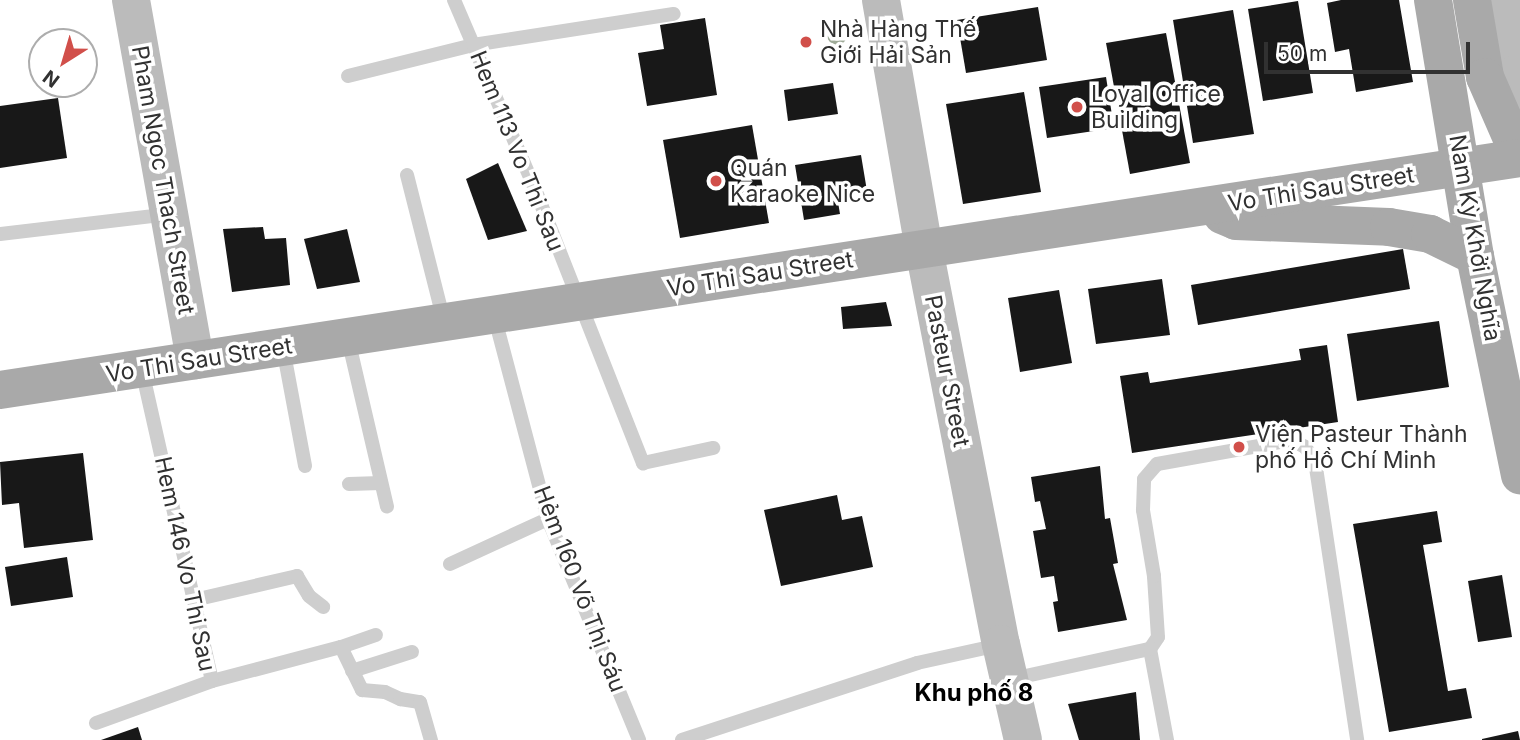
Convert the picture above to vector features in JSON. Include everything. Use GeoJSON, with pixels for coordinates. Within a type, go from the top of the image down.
{"type":"FeatureCollection","features":[{"type":"Feature","properties":{"kind":"main road","name":"Pham Ngoc Thach Street"},"geometry":{"type":"LineString","coordinates":[[131,0],[195,360]]}},
{"type":"Feature","properties":{"kind":"main road","name":"Pasteur Street"},"geometry":{"type":"LineString","coordinates":[[881,0],[924,249],[1023,740]]}},
{"type":"Feature","properties":{"kind":"main road","name":"Nam Kỳ Khởi Nghĩa"},"geometry":{"type":"LineString","coordinates":[[1433,0],[1475,256],[1520,475]]}},
{"type":"Feature","properties":{"kind":"main road"},"geometry":{"type":"LineString","coordinates":[[1472,0],[1485,77],[1520,158]]}},
{"type":"Feature","properties":{"kind":"main road"},"geometry":{"type":"LineString","coordinates":[[1504,0],[1517,73],[1520,149]]}},
{"type":"Feature","properties":{"kind":"main road","name":"Vo Thi Sau Street"},"geometry":{"type":"LineString","coordinates":[[0,390],[1520,158]]}},
{"type":"Feature","properties":{"kind":"main road"},"geometry":{"type":"LineString","coordinates":[[1204,207],[1236,221],[1291,225],[1358,225],[1430,234],[1475,256]]}},
{"type":"Feature","properties":{"kind":"lane","name":"Hem 113 Vo Thi Sau"},"geometry":{"type":"LineString","coordinates":[[454,0],[535,189],[643,463],[713,448]]}},
{"type":"Feature","properties":{"kind":"lane"},"geometry":{"type":"LineString","coordinates":[[348,76],[473,44],[674,14]]}},
{"type":"Feature","properties":{"kind":"lane"},"geometry":{"type":"LineString","coordinates":[[407,175],[444,322]]}},
{"type":"Feature","properties":{"kind":"lane"},"geometry":{"type":"LineString","coordinates":[[0,234],[169,214]]}},
{"type":"Feature","properties":{"kind":"lane","name":"Hẻm 160 Võ Thị Sáu"},"geometry":{"type":"LineString","coordinates":[[494,315],[548,519],[639,740]]}},
{"type":"Feature","properties":{"kind":"lane"},"geometry":{"type":"LineString","coordinates":[[348,337],[387,508]]}},
{"type":"Feature","properties":{"kind":"lane"},"geometry":{"type":"LineString","coordinates":[[283,347],[304,467]]}},
{"type":"Feature","properties":{"kind":"lane","name":"Hem 146 Vo Thi Sau"},"geometry":{"type":"LineString","coordinates":[[96,723],[212,681],[141,369]]}},
{"type":"Feature","properties":{"kind":"lane"},"geometry":{"type":"LineString","coordinates":[[1167,740],[1150,649],[1158,637],[1154,576],[1143,510],[1144,479],[1157,464],[1292,440],[1305,447],[1315,461],[1357,740]]}},
{"type":"Feature","properties":{"kind":"lane"},"geometry":{"type":"LineString","coordinates":[[349,484],[382,483]]}},
{"type":"Feature","properties":{"kind":"lane"},"geometry":{"type":"LineString","coordinates":[[450,564],[548,519]]}},
{"type":"Feature","properties":{"kind":"lane"},"geometry":{"type":"LineString","coordinates":[[194,600],[297,576],[309,596],[323,607]]}},
{"type":"Feature","properties":{"kind":"lane"},"geometry":{"type":"LineString","coordinates":[[212,681],[341,647],[376,635]]}},
{"type":"Feature","properties":{"kind":"lane"},"geometry":{"type":"LineString","coordinates":[[341,647],[362,690],[385,692],[400,699],[420,702],[431,740]]}},
{"type":"Feature","properties":{"kind":"lane"},"geometry":{"type":"LineString","coordinates":[[682,740],[917,663],[1006,662],[1150,649]]}},
{"type":"Feature","properties":{"kind":"lane"},"geometry":{"type":"LineString","coordinates":[[352,671],[412,652]]}},
{"type":"Feature","properties":{"kind":"building"},"geometry":{"type":"Polygon","coordinates":[[[1341,0],[1399,0],[1413,82],[1356,92],[1349,49],[1335,52],[1327,3],[1341,0]]]}},
{"type":"Feature","properties":{"kind":"building"},"geometry":{"type":"Polygon","coordinates":[[[1298,1],[1313,93],[1263,101],[1248,9],[1298,1]]]}},
{"type":"Feature","properties":{"kind":"building"},"geometry":{"type":"Polygon","coordinates":[[[1038,7],[1047,60],[966,73],[957,20],[1038,7]]]}},
{"type":"Feature","properties":{"kind":"building"},"geometry":{"type":"Polygon","coordinates":[[[1233,10],[1254,134],[1193,143],[1173,20],[1233,10]]]}},
{"type":"Feature","properties":{"kind":"building"},"geometry":{"type":"Polygon","coordinates":[[[705,18],[717,95],[647,106],[638,53],[664,49],[660,25],[705,18]]]}},
{"type":"Feature","properties":{"kind":"building"},"geometry":{"type":"Polygon","coordinates":[[[1166,33],[1190,163],[1130,174],[1106,43],[1166,33]]]}},
{"type":"Feature","properties":{"kind":"building","name":"Loyal Office Building"},"geometry":{"type":"Polygon","coordinates":[[[1106,77],[1114,128],[1047,138],[1039,87],[1106,77]]]}},
{"type":"Feature","properties":{"kind":"building"},"geometry":{"type":"Polygon","coordinates":[[[833,83],[838,114],[788,121],[784,90],[833,83]]]}},
{"type":"Feature","properties":{"kind":"building"},"geometry":{"type":"Polygon","coordinates":[[[1024,92],[1041,192],[963,204],[946,104],[1024,92]]]}},
{"type":"Feature","properties":{"kind":"building"},"geometry":{"type":"Polygon","coordinates":[[[58,98],[67,158],[0,168],[0,106],[58,98]]]}},
{"type":"Feature","properties":{"kind":"building","name":"Quán Karaoke Nice"},"geometry":{"type":"Polygon","coordinates":[[[752,125],[769,223],[680,238],[663,140],[752,125]]]}},
{"type":"Feature","properties":{"kind":"building"},"geometry":{"type":"Polygon","coordinates":[[[861,155],[867,191],[837,196],[840,214],[804,220],[795,165],[861,155]]]}},
{"type":"Feature","properties":{"kind":"building"},"geometry":{"type":"Polygon","coordinates":[[[498,163],[527,231],[488,240],[466,179],[498,163]]]}},
{"type":"Feature","properties":{"kind":"building"},"geometry":{"type":"Polygon","coordinates":[[[263,227],[265,239],[286,238],[290,285],[232,292],[223,229],[263,227]]]}},
{"type":"Feature","properties":{"kind":"building"},"geometry":{"type":"Polygon","coordinates":[[[347,229],[360,282],[317,289],[304,239],[347,229]]]}},
{"type":"Feature","properties":{"kind":"building"},"geometry":{"type":"Polygon","coordinates":[[[1403,249],[1410,289],[1198,325],[1191,285],[1403,249]]]}},
{"type":"Feature","properties":{"kind":"building"},"geometry":{"type":"Polygon","coordinates":[[[1162,279],[1170,335],[1096,344],[1088,289],[1162,279]]]}},
{"type":"Feature","properties":{"kind":"building"},"geometry":{"type":"Polygon","coordinates":[[[1059,290],[1072,363],[1020,372],[1008,298],[1059,290]]]}},
{"type":"Feature","properties":{"kind":"building"},"geometry":{"type":"Polygon","coordinates":[[[886,302],[892,326],[843,329],[841,307],[886,302]]]}},
{"type":"Feature","properties":{"kind":"building"},"geometry":{"type":"Polygon","coordinates":[[[1439,321],[1449,387],[1357,401],[1347,334],[1439,321]]]}},
{"type":"Feature","properties":{"kind":"building"},"geometry":{"type":"Polygon","coordinates":[[[1327,345],[1338,422],[1132,453],[1120,376],[1148,372],[1150,383],[1301,360],[1299,349],[1327,345]]]}},
{"type":"Feature","properties":{"kind":"building"},"geometry":{"type":"Polygon","coordinates":[[[83,453],[93,540],[24,548],[19,503],[2,505],[0,462],[83,453]]]}},
{"type":"Feature","properties":{"kind":"building"},"geometry":{"type":"Polygon","coordinates":[[[1100,466],[1105,519],[1110,518],[1118,563],[1113,564],[1127,620],[1058,632],[1053,602],[1058,601],[1054,576],[1041,578],[1033,531],[1046,529],[1040,501],[1035,502],[1031,477],[1100,466]]]}},
{"type":"Feature","properties":{"kind":"building"},"geometry":{"type":"Polygon","coordinates":[[[837,495],[842,520],[862,516],[873,567],[781,586],[764,510],[837,495]]]}},
{"type":"Feature","properties":{"kind":"building"},"geometry":{"type":"Polygon","coordinates":[[[1437,511],[1442,542],[1423,545],[1448,691],[1466,688],[1472,718],[1389,732],[1353,524],[1437,511]]]}},
{"type":"Feature","properties":{"kind":"building"},"geometry":{"type":"Polygon","coordinates":[[[67,557],[73,597],[11,606],[5,567],[67,557]]]}},
{"type":"Feature","properties":{"kind":"building"},"geometry":{"type":"Polygon","coordinates":[[[1502,575],[1512,637],[1478,642],[1468,581],[1502,575]]]}},
{"type":"Feature","properties":{"kind":"building"},"geometry":{"type":"Polygon","coordinates":[[[1136,692],[1140,740],[1079,740],[1068,704],[1136,692]]]}},
{"type":"Feature","properties":{"kind":"building"},"geometry":{"type":"Polygon","coordinates":[[[138,727],[142,740],[101,740],[138,727]]]}},
{"type":"Feature","properties":{"kind":"building"},"geometry":{"type":"Polygon","coordinates":[[[1518,731],[1520,740],[1482,740],[1482,739],[1518,731]]]}},
{"type":"Feature","properties":{"kind":"place","name":"Nhà Hàng Thế Giới Hải Sản"},"geometry":{"type":"Point","coordinates":[806,42]}},
{"type":"Feature","properties":{"kind":"place","name":"Loyal Office Building"},"geometry":{"type":"Point","coordinates":[1077,107]}},
{"type":"Feature","properties":{"kind":"place","name":"Quán Karaoke Nice"},"geometry":{"type":"Point","coordinates":[716,181]}},
{"type":"Feature","properties":{"kind":"place","name":"Viện Pasteur Thành phố Hồ Chí Minh"},"geometry":{"type":"Point","coordinates":[1239,447]}},
{"type":"Feature","properties":{"kind":"district","name":"Khu phố 8"},"geometry":{"type":"Point","coordinates":[974,693]}}]}
